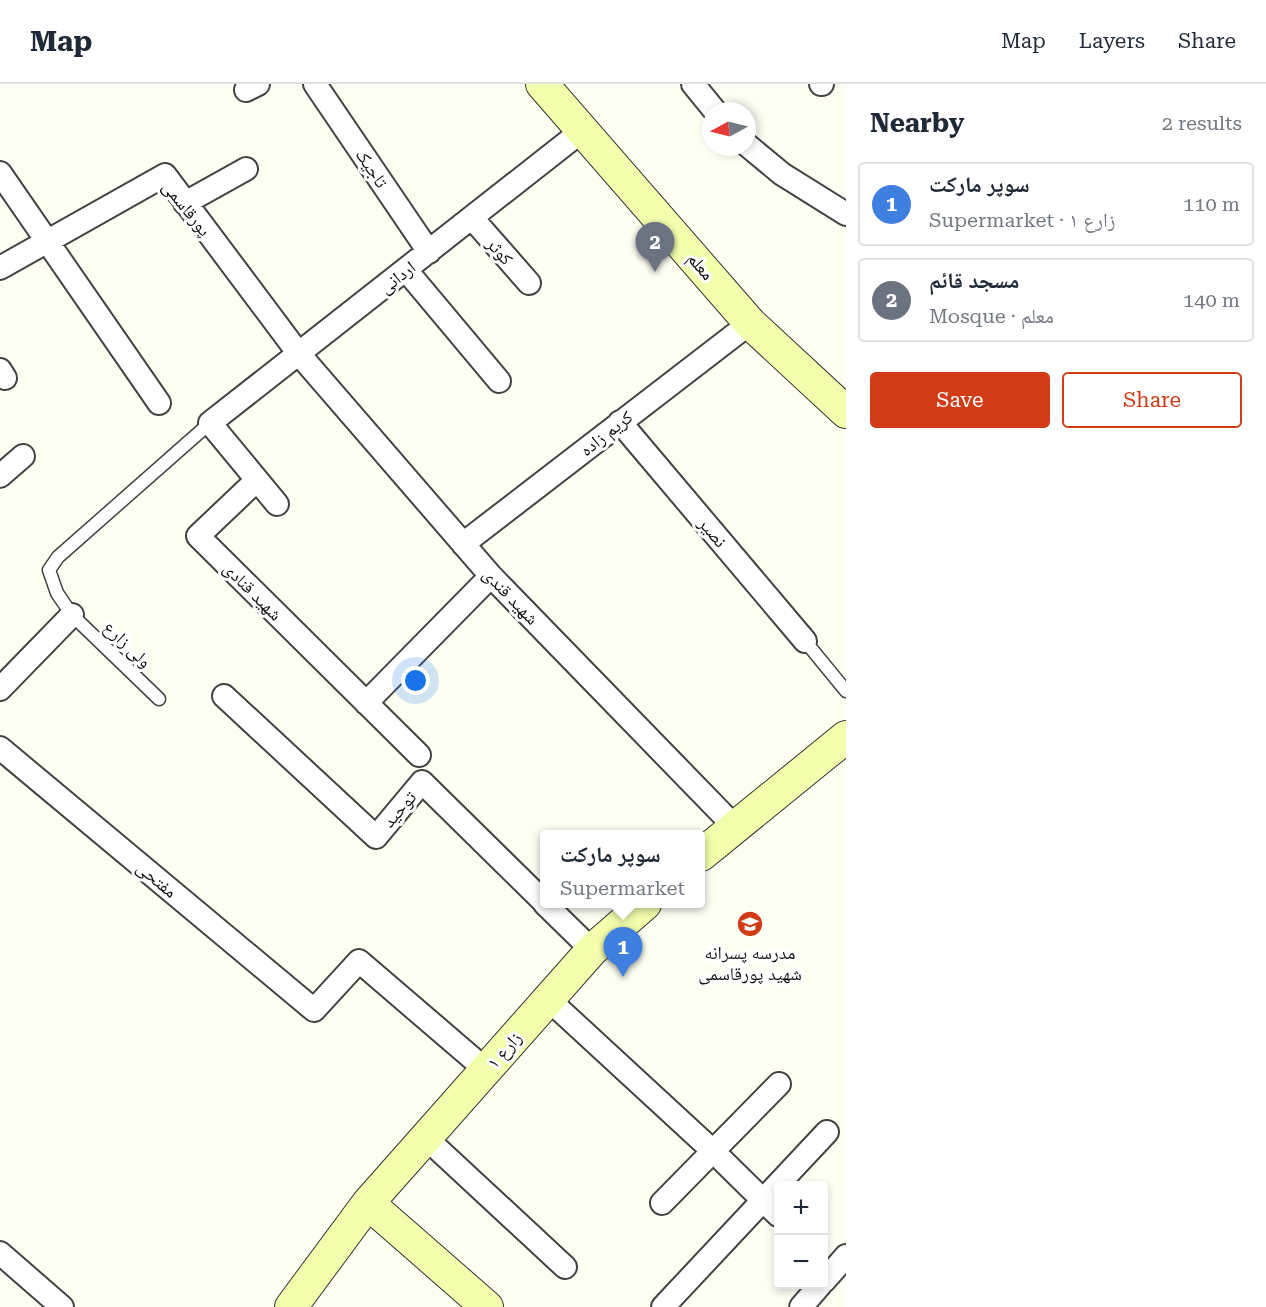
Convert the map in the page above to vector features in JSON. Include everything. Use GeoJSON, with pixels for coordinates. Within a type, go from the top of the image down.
{"type":"FeatureCollection","features":[{"type":"Feature","properties":{"kind":"street","name":"تاجیک"},"geometry":{"type":"LineString","coordinates":[[315,84],[429,252]]}},
{"type":"Feature","properties":{"kind":"street","name":"معلم"},"geometry":{"type":"LineString","coordinates":[[542,84],[750,323],[846,412]]}},
{"type":"Feature","properties":{"kind":"street"},"geometry":{"type":"LineString","coordinates":[[693,84],[708,102]]}},
{"type":"Feature","properties":{"kind":"street","name":"اردانی"},"geometry":{"type":"LineString","coordinates":[[210,423],[583,130]]}},
{"type":"Feature","properties":{"kind":"street"},"geometry":{"type":"LineString","coordinates":[[756,152],[782,174],[846,214]]}},
{"type":"Feature","properties":{"kind":"street"},"geometry":{"type":"LineString","coordinates":[[186,203],[246,169]]}},
{"type":"Feature","properties":{"kind":"street"},"geometry":{"type":"LineString","coordinates":[[0,173],[159,403]]}},
{"type":"Feature","properties":{"kind":"street","name":"پورقاسمی"},"geometry":{"type":"LineString","coordinates":[[46,242],[165,175],[299,354]]}},
{"type":"Feature","properties":{"kind":"street","name":"کوثر"},"geometry":{"type":"LineString","coordinates":[[471,218],[529,283]]}},
{"type":"Feature","properties":{"kind":"street"},"geometry":{"type":"LineString","coordinates":[[0,268],[46,242]]}},
{"type":"Feature","properties":{"kind":"street"},"geometry":{"type":"LineString","coordinates":[[406,270],[500,381]]}},
{"type":"Feature","properties":{"kind":"street","name":"کریم زاده"},"geometry":{"type":"LineString","coordinates":[[463,543],[750,323]]}},
{"type":"Feature","properties":{"kind":"street","name":"شهید قندی"},"geometry":{"type":"LineString","coordinates":[[299,354],[491,576],[734,826]]}},
{"type":"Feature","properties":{"kind":"street","name":"نصیر"},"geometry":{"type":"LineString","coordinates":[[620,422],[805,641]]}},
{"type":"Feature","properties":{"kind":"street"},"geometry":{"type":"LineString","coordinates":[[210,423],[277,504]]}},
{"type":"Feature","properties":{"kind":"street"},"geometry":{"type":"LineString","coordinates":[[0,476],[23,456]]}},
{"type":"Feature","properties":{"kind":"street","name":"شهید قنادی"},"geometry":{"type":"LineString","coordinates":[[257,480],[198,536],[419,755]]}},
{"type":"Feature","properties":{"kind":"street"},"geometry":{"type":"LineString","coordinates":[[366,703],[491,576]]}},
{"type":"Feature","properties":{"kind":"street"},"geometry":{"type":"LineString","coordinates":[[0,689],[72,615]]}},
{"type":"Feature","properties":{"kind":"street","name":"توحید"},"geometry":{"type":"LineString","coordinates":[[224,696],[376,837],[422,782],[540,898]]}},
{"type":"Feature","properties":{"kind":"street"},"geometry":{"type":"LineString","coordinates":[[705,851],[846,737]]}},
{"type":"Feature","properties":{"kind":"street","name":"مفتحی"},"geometry":{"type":"LineString","coordinates":[[0,748],[315,1010],[359,961],[486,1070]]}},
{"type":"Feature","properties":{"kind":"street","name":"توحید"},"geometry":{"type":"LineString","coordinates":[[550,908],[592,950]]}},
{"type":"Feature","properties":{"kind":"street","name":"زارع ۱"},"geometry":{"type":"LineString","coordinates":[[291,1307],[368,1203],[592,950],[639,908]]}},
{"type":"Feature","properties":{"kind":"street"},"geometry":{"type":"LineString","coordinates":[[548,999],[714,1152],[771,1208]]}},
{"type":"Feature","properties":{"kind":"street"},"geometry":{"type":"LineString","coordinates":[[662,1203],[779,1084]]}},
{"type":"Feature","properties":{"kind":"street"},"geometry":{"type":"LineString","coordinates":[[663,1307],[771,1208],[826,1132]]}},
{"type":"Feature","properties":{"kind":"street"},"geometry":{"type":"LineString","coordinates":[[426,1138],[565,1267]]}},
{"type":"Feature","properties":{"kind":"street"},"geometry":{"type":"LineString","coordinates":[[368,1203],[487,1307]]}},
{"type":"Feature","properties":{"kind":"street"},"geometry":{"type":"LineString","coordinates":[[0,1253],[62,1307]]}},
{"type":"Feature","properties":{"kind":"street"},"geometry":{"type":"LineString","coordinates":[[801,1307],[830,1270]]}},
{"type":"Feature","properties":{"kind":"lane","name":"ولی زارع"},"geometry":{"type":"LineString","coordinates":[[159,699],[72,615],[57,593],[49,570],[58,557],[210,423]]}},
{"type":"Feature","properties":{"kind":"lane"},"geometry":{"type":"LineString","coordinates":[[805,641],[846,691]]}},
{"type":"Feature","properties":{"kind":"place","name":"مسجد قائم"},"geometry":{"type":"Point","coordinates":[655,272]}},
{"type":"Feature","properties":{"kind":"place","name":"مدرسه پسرانه شهید پورقاسمی"},"geometry":{"type":"Point","coordinates":[750,924]}},
{"type":"Feature","properties":{"kind":"place","name":"سوپر مارکت"},"geometry":{"type":"Point","coordinates":[623,977]}}]}
